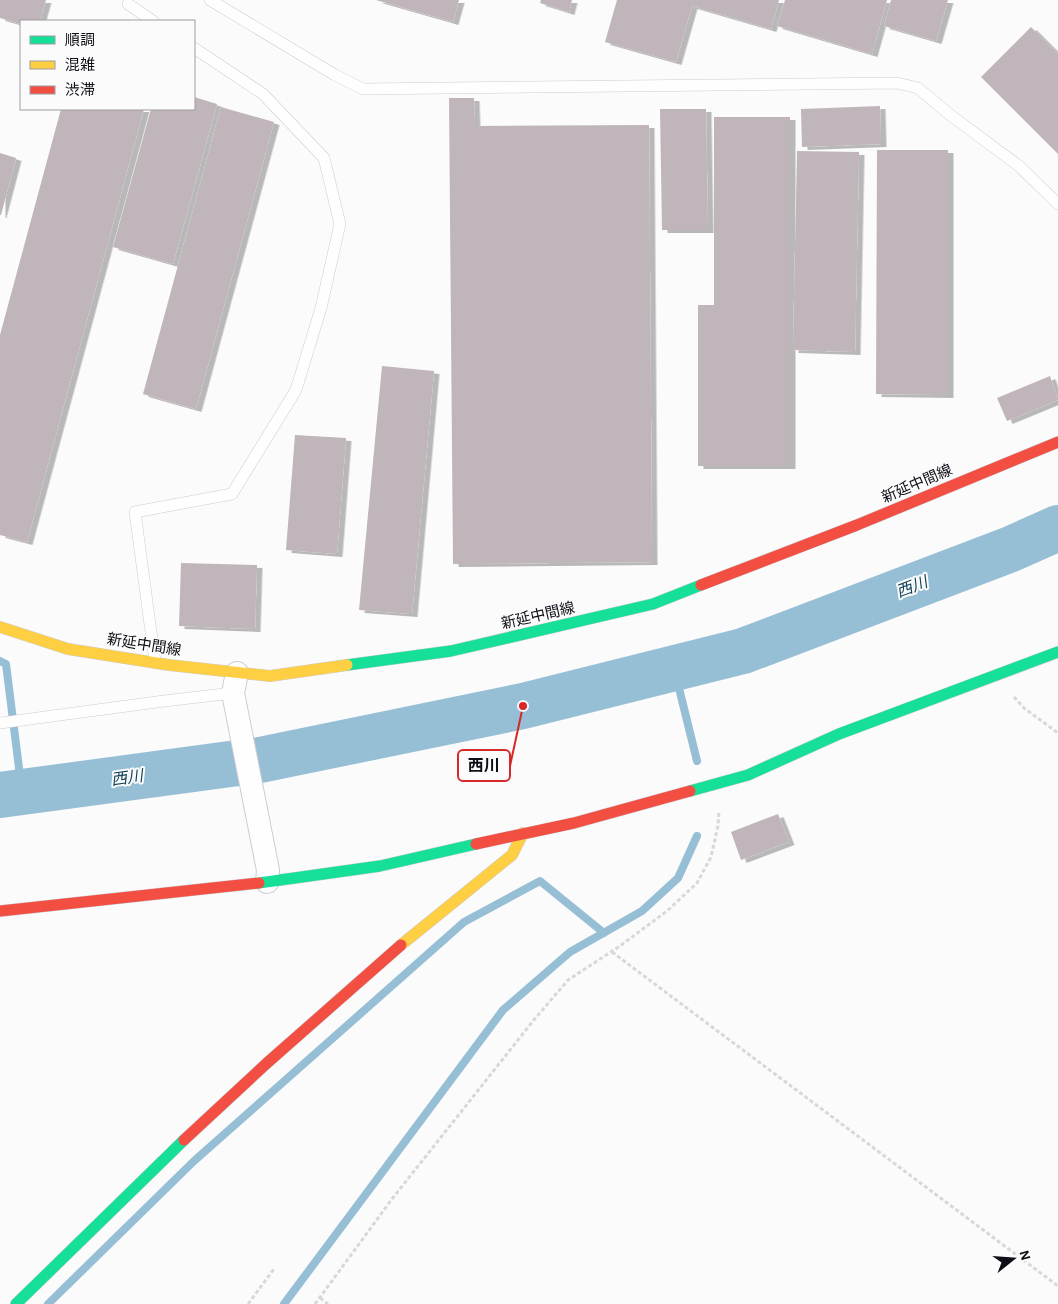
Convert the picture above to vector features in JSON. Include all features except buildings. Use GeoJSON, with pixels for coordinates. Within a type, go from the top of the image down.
{"type":"FeatureCollection","features":[{"type":"Feature","properties":{"kind":"street","name":"新延中間線"},"geometry":{"type":"LineString","coordinates":[[0,627],[68,649],[155,662],[235,691],[270,676],[451,651],[653,604],[857,525],[1058,442]]}},
{"type":"Feature","properties":{"kind":"street"},"geometry":{"type":"LineString","coordinates":[[0,912],[267,876],[380,866],[574,823],[748,775],[839,734],[1058,652]]}},
{"type":"Feature","properties":{"kind":"street"},"geometry":{"type":"LineString","coordinates":[[235,691],[267,876]]}},
{"type":"Feature","properties":{"kind":"street"},"geometry":{"type":"LineString","coordinates":[[16,1304],[150,1173],[267,1063],[410,937],[512,855],[523,833]]}},
{"type":"Feature","properties":{"kind":"lane"},"geometry":{"type":"LineString","coordinates":[[210,0],[335,75],[364,89],[897,83],[918,88],[949,114],[1019,166],[1058,204]]}},
{"type":"Feature","properties":{"kind":"lane"},"geometry":{"type":"LineString","coordinates":[[128,4],[152,20]]}},
{"type":"Feature","properties":{"kind":"lane"},"geometry":{"type":"LineString","coordinates":[[155,662],[135,512],[232,494],[296,390],[321,308],[340,224],[324,158],[263,94],[195,49]]}},
{"type":"Feature","properties":{"kind":"lane"},"geometry":{"type":"LineString","coordinates":[[0,723],[235,691]]}},
{"type":"Feature","properties":{"kind":"path"},"geometry":{"type":"LineString","coordinates":[[994,677],[1024,708],[1058,732]]}},
{"type":"Feature","properties":{"kind":"path"},"geometry":{"type":"LineString","coordinates":[[315,1304],[392,1199],[533,1021],[568,980],[612,952],[667,911],[697,883],[711,857],[718,826],[719,806],[714,784]]}},
{"type":"Feature","properties":{"kind":"path"},"geometry":{"type":"LineString","coordinates":[[612,952],[1058,1286]]}},
{"type":"Feature","properties":{"kind":"path"},"geometry":{"type":"LineString","coordinates":[[248,1304],[274,1269]]}},
{"type":"Feature","properties":{"kind":"path"},"geometry":{"type":"LineString","coordinates":[[320,1298],[328,1304]]}},
{"type":"Feature","properties":{"kind":"waterway","name":"西川"},"geometry":{"type":"LineString","coordinates":[[0,795],[260,760],[523,706],[743,651],[1011,549],[1058,528]]}},
{"type":"Feature","properties":{"kind":"waterway"},"geometry":{"type":"LineString","coordinates":[[0,661],[6,664],[22,792]]}},
{"type":"Feature","properties":{"kind":"waterway"},"geometry":{"type":"LineString","coordinates":[[674,668],[697,761]]}},
{"type":"Feature","properties":{"kind":"waterway"},"geometry":{"type":"LineString","coordinates":[[284,1304],[503,1010],[570,952],[642,911],[678,878],[697,836]]}},
{"type":"Feature","properties":{"kind":"waterway"},"geometry":{"type":"LineString","coordinates":[[48,1304],[194,1161],[464,922],[540,881],[604,933]]}},
{"type":"Feature","properties":{"kind":"traffic: fast"},"geometry":{"type":"LineString","coordinates":[[347,665],[451,651],[653,604],[701,585]]}},
{"type":"Feature","properties":{"kind":"traffic: fast"},"geometry":{"type":"LineString","coordinates":[[690,791],[748,775],[839,734],[1058,652]]}},
{"type":"Feature","properties":{"kind":"traffic: fast"},"geometry":{"type":"LineString","coordinates":[[259,883],[380,866],[476,844]]}},
{"type":"Feature","properties":{"kind":"traffic: fast"},"geometry":{"type":"LineString","coordinates":[[16,1304],[184,1140]]}},
{"type":"Feature","properties":{"kind":"traffic: slow"},"geometry":{"type":"LineString","coordinates":[[0,627],[68,649],[169,665],[270,676],[347,665]]}},
{"type":"Feature","properties":{"kind":"traffic: slow"},"geometry":{"type":"LineString","coordinates":[[401,945],[512,855],[523,833]]}},
{"type":"Feature","properties":{"kind":"traffic: jam"},"geometry":{"type":"LineString","coordinates":[[701,585],[857,525],[1058,442]]}},
{"type":"Feature","properties":{"kind":"traffic: jam"},"geometry":{"type":"LineString","coordinates":[[476,844],[574,823],[690,791]]}},
{"type":"Feature","properties":{"kind":"traffic: jam"},"geometry":{"type":"LineString","coordinates":[[0,911],[259,883]]}},
{"type":"Feature","properties":{"kind":"traffic: jam"},"geometry":{"type":"LineString","coordinates":[[184,1140],[267,1063],[401,945]]}},
{"type":"Feature","properties":{"kind":"place","name":"西川"},"geometry":{"type":"Point","coordinates":[523,706]}}]}
